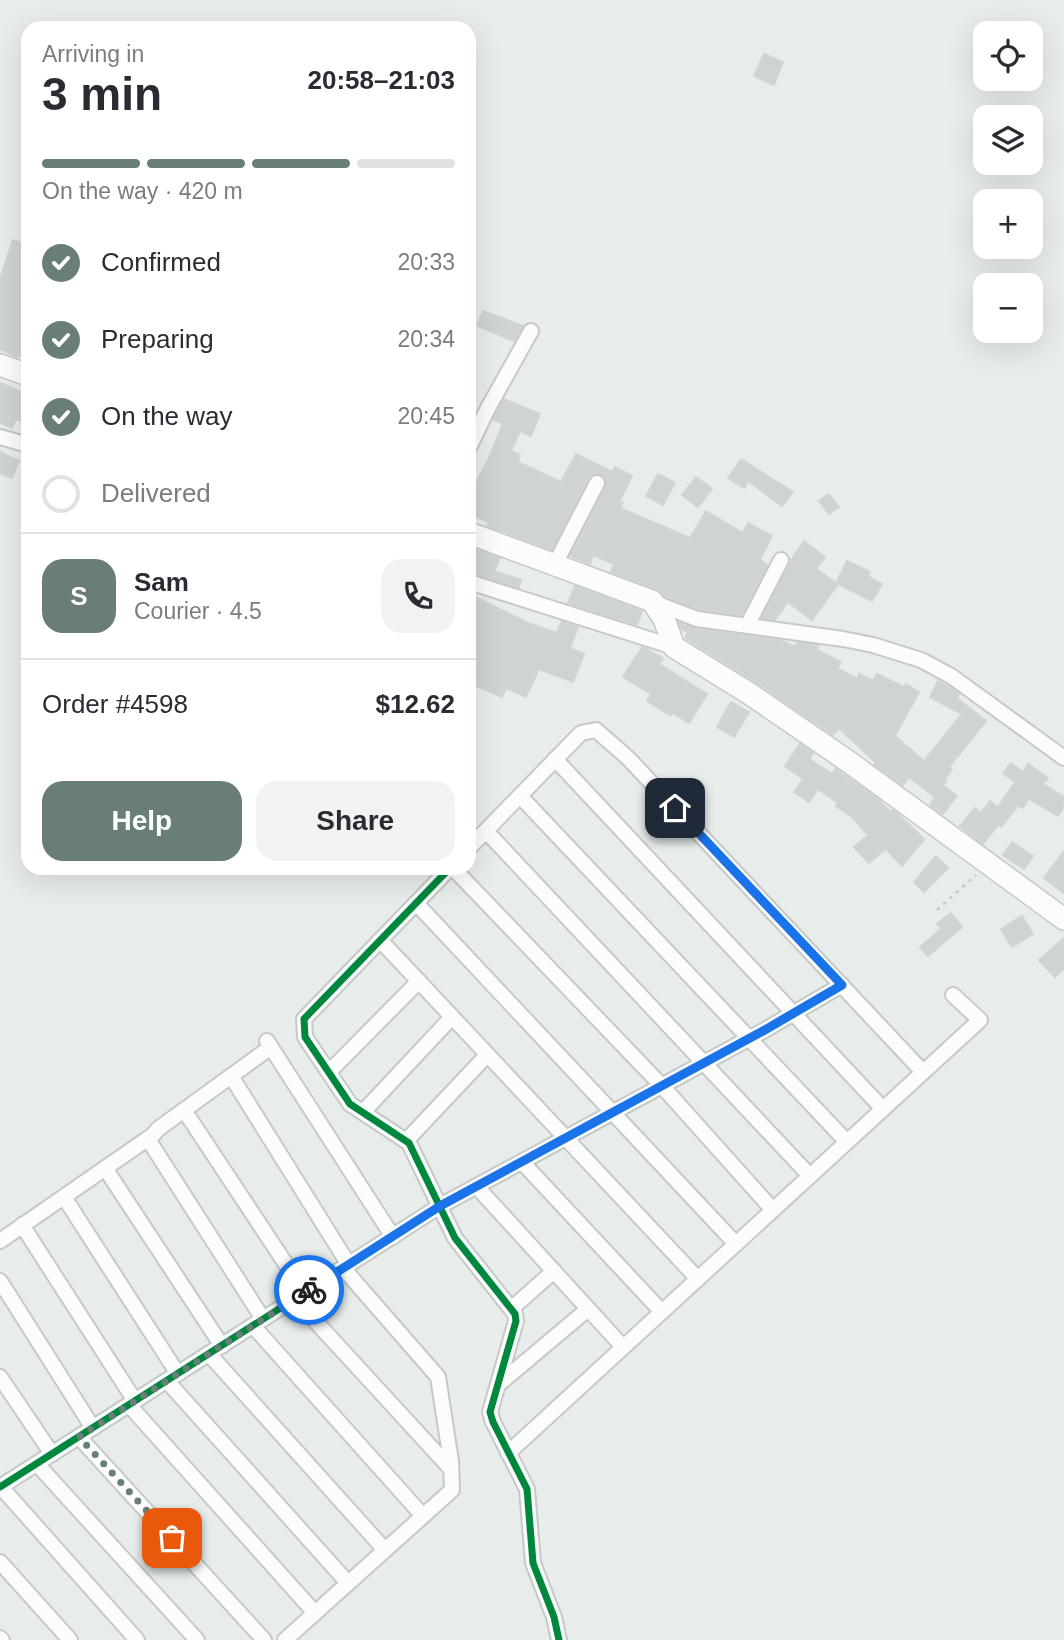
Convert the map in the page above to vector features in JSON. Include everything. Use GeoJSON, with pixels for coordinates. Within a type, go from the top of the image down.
{"type":"FeatureCollection","features":[{"type":"Feature","properties":{"kind":"street"},"geometry":{"type":"LineString","coordinates":[[476,433],[531,331]]}},
{"type":"Feature","properties":{"kind":"street"},"geometry":{"type":"LineString","coordinates":[[0,365],[21,372]]}},
{"type":"Feature","properties":{"kind":"street"},"geometry":{"type":"LineString","coordinates":[[0,437],[21,443]]}},
{"type":"Feature","properties":{"kind":"street"},"geometry":{"type":"LineString","coordinates":[[555,564],[597,482]]}},
{"type":"Feature","properties":{"kind":"street"},"geometry":{"type":"LineString","coordinates":[[476,536],[696,619],[748,624],[863,643],[921,660],[951,676],[1064,758]]}},
{"type":"Feature","properties":{"kind":"street"},"geometry":{"type":"LineString","coordinates":[[748,624],[781,560]]}},
{"type":"Feature","properties":{"kind":"street"},"geometry":{"type":"LineString","coordinates":[[476,584],[674,648],[777,712],[891,791],[1064,919]]}},
{"type":"Feature","properties":{"kind":"street"},"geometry":{"type":"LineString","coordinates":[[652,601],[664,619],[674,648]]}},
{"type":"Feature","properties":{"kind":"street"},"geometry":{"type":"LineString","coordinates":[[476,841],[581,733],[596,730],[628,758],[923,1072]]}},
{"type":"Feature","properties":{"kind":"street"},"geometry":{"type":"LineString","coordinates":[[555,759],[883,1109]]}},
{"type":"Feature","properties":{"kind":"street"},"geometry":{"type":"LineString","coordinates":[[520,796],[847,1142]]}},
{"type":"Feature","properties":{"kind":"street"},"geometry":{"type":"LineString","coordinates":[[486,831],[810,1176]]}},
{"type":"Feature","properties":{"kind":"street"},"geometry":{"type":"LineString","coordinates":[[445,875],[304,1019],[305,1037],[350,1104],[407,1141],[422,1166],[455,1238],[511,1309],[516,1321],[490,1412],[527,1489],[533,1563],[554,1617],[559,1640]]}},
{"type":"Feature","properties":{"kind":"street"},"geometry":{"type":"LineString","coordinates":[[459,875],[662,1086],[773,1210]]}},
{"type":"Feature","properties":{"kind":"street"},"geometry":{"type":"LineString","coordinates":[[416,903],[736,1244]]}},
{"type":"Feature","properties":{"kind":"street"},"geometry":{"type":"LineString","coordinates":[[380,940],[698,1279]]}},
{"type":"Feature","properties":{"kind":"street"},"geometry":{"type":"LineString","coordinates":[[329,1072],[419,981]]}},
{"type":"Feature","properties":{"kind":"street"},"geometry":{"type":"LineString","coordinates":[[137,1640],[2,1482],[37,1464],[440,1206],[842,985]]}},
{"type":"Feature","properties":{"kind":"street"},"geometry":{"type":"LineString","coordinates":[[508,1453],[980,1020],[953,995]]}},
{"type":"Feature","properties":{"kind":"street"},"geometry":{"type":"LineString","coordinates":[[363,1112],[452,1017]]}},
{"type":"Feature","properties":{"kind":"street"},"geometry":{"type":"LineString","coordinates":[[0,1241],[148,1139],[231,1076],[269,1043],[393,1237]]}},
{"type":"Feature","properties":{"kind":"street"},"geometry":{"type":"LineString","coordinates":[[407,1141],[487,1055]]}},
{"type":"Feature","properties":{"kind":"street"},"geometry":{"type":"LineString","coordinates":[[231,1076],[346,1267],[438,1377],[451,1469],[452,1490],[285,1640]]}},
{"type":"Feature","properties":{"kind":"street"},"geometry":{"type":"LineString","coordinates":[[184,1110],[300,1296],[451,1469]]}},
{"type":"Feature","properties":{"kind":"street"},"geometry":{"type":"LineString","coordinates":[[148,1139],[258,1323],[423,1516]]}},
{"type":"Feature","properties":{"kind":"street"},"geometry":{"type":"LineString","coordinates":[[522,1162],[662,1312]]}},
{"type":"Feature","properties":{"kind":"street"},"geometry":{"type":"LineString","coordinates":[[105,1168],[222,1346]]}},
{"type":"Feature","properties":{"kind":"street"},"geometry":{"type":"LineString","coordinates":[[477,1186],[623,1347]]}},
{"type":"Feature","properties":{"kind":"street"},"geometry":{"type":"LineString","coordinates":[[64,1197],[172,1378],[348,1583]]}},
{"type":"Feature","properties":{"kind":"street"},"geometry":{"type":"LineString","coordinates":[[22,1226],[132,1403],[315,1613]]}},
{"type":"Feature","properties":{"kind":"street"},"geometry":{"type":"LineString","coordinates":[[511,1309],[554,1271]]}},
{"type":"Feature","properties":{"kind":"street"},"geometry":{"type":"LineString","coordinates":[[0,1281],[93,1428]]}},
{"type":"Feature","properties":{"kind":"street"},"geometry":{"type":"LineString","coordinates":[[499,1384],[588,1308]]}},
{"type":"Feature","properties":{"kind":"street"},"geometry":{"type":"LineString","coordinates":[[209,1354],[385,1550]]}},
{"type":"Feature","properties":{"kind":"street"},"geometry":{"type":"LineString","coordinates":[[0,1377],[52,1454]]}},
{"type":"Feature","properties":{"kind":"street"},"geometry":{"type":"LineString","coordinates":[[79,1437],[264,1640]]}},
{"type":"Feature","properties":{"kind":"street"},"geometry":{"type":"LineString","coordinates":[[37,1464],[197,1640]]}},
{"type":"Feature","properties":{"kind":"street"},"geometry":{"type":"LineString","coordinates":[[0,1562],[70,1640]]}},
{"type":"Feature","properties":{"kind":"path"},"geometry":{"type":"LineString","coordinates":[[937,910],[989,864]]}},
{"type":"Feature","properties":{"kind":"building"},"geometry":{"type":"Polygon","coordinates":[[[764,54],[783,62],[774,85],[754,76],[764,54]]]}},
{"type":"Feature","properties":{"kind":"building"},"geometry":{"type":"Polygon","coordinates":[[[13,240],[21,243],[21,356],[0,349],[0,279],[13,240]]]}},
{"type":"Feature","properties":{"kind":"building"},"geometry":{"type":"Polygon","coordinates":[[[483,311],[523,326],[514,341],[477,326],[483,311]]]}},
{"type":"Feature","properties":{"kind":"building"},"geometry":{"type":"Polygon","coordinates":[[[0,383],[21,392],[21,421],[16,419],[12,428],[0,423],[0,383]]]}},
{"type":"Feature","properties":{"kind":"building"},"geometry":{"type":"Polygon","coordinates":[[[504,399],[540,414],[531,436],[520,431],[511,451],[520,455],[518,462],[561,482],[576,454],[612,472],[615,467],[632,476],[619,502],[623,503],[620,508],[690,538],[706,511],[743,533],[748,523],[772,536],[760,560],[768,565],[742,615],[699,610],[665,596],[657,589],[611,572],[614,564],[593,555],[590,564],[570,556],[606,487],[605,478],[601,474],[592,475],[588,479],[552,550],[487,526],[489,522],[476,517],[476,482],[503,424],[493,419],[504,399]]]}},
{"type":"Feature","properties":{"kind":"building"},"geometry":{"type":"Polygon","coordinates":[[[0,452],[19,461],[12,478],[0,473],[0,452]]]}},
{"type":"Feature","properties":{"kind":"building"},"geometry":{"type":"Polygon","coordinates":[[[741,459],[793,492],[782,506],[748,481],[744,488],[728,478],[741,459]]]}},
{"type":"Feature","properties":{"kind":"building"},"geometry":{"type":"Polygon","coordinates":[[[658,474],[675,483],[663,505],[646,496],[658,474]]]}},
{"type":"Feature","properties":{"kind":"building"},"geometry":{"type":"Polygon","coordinates":[[[696,477],[712,489],[698,507],[682,495],[696,477]]]}},
{"type":"Feature","properties":{"kind":"building"},"geometry":{"type":"Polygon","coordinates":[[[829,494],[839,507],[829,514],[819,501],[829,494]]]}},
{"type":"Feature","properties":{"kind":"building"},"geometry":{"type":"Polygon","coordinates":[[[804,541],[825,557],[816,569],[838,584],[812,620],[788,602],[775,620],[762,618],[791,560],[804,541]]]}},
{"type":"Feature","properties":{"kind":"building"},"geometry":{"type":"Polygon","coordinates":[[[476,549],[500,558],[494,571],[521,580],[519,588],[476,575],[476,549]]]}},
{"type":"Feature","properties":{"kind":"building"},"geometry":{"type":"Polygon","coordinates":[[[847,561],[870,572],[868,576],[882,584],[872,601],[836,583],[847,561]]]}},
{"type":"Feature","properties":{"kind":"building"},"geometry":{"type":"Polygon","coordinates":[[[575,586],[642,611],[637,625],[568,603],[575,586]]]}},
{"type":"Feature","properties":{"kind":"building"},"geometry":{"type":"Polygon","coordinates":[[[476,597],[528,623],[557,633],[562,621],[578,627],[570,648],[584,654],[573,682],[539,669],[526,697],[506,688],[502,697],[476,686],[476,597]]]}},
{"type":"Feature","properties":{"kind":"building"},"geometry":{"type":"Polygon","coordinates":[[[679,623],[696,629],[780,640],[795,647],[797,642],[819,645],[817,650],[841,662],[837,668],[857,679],[859,674],[873,681],[877,674],[904,687],[906,684],[919,692],[895,736],[924,761],[962,714],[930,697],[938,681],[951,688],[959,694],[957,698],[986,721],[949,767],[952,769],[943,785],[957,796],[943,814],[930,805],[935,797],[909,777],[903,785],[875,765],[839,728],[833,735],[685,638],[688,632],[681,629],[679,623]]]}},
{"type":"Feature","properties":{"kind":"building"},"geometry":{"type":"Polygon","coordinates":[[[642,647],[663,658],[659,664],[707,694],[689,723],[673,713],[671,716],[647,701],[651,694],[623,677],[642,647]]]}},
{"type":"Feature","properties":{"kind":"building"},"geometry":{"type":"Polygon","coordinates":[[[731,702],[749,712],[734,737],[717,727],[731,702]]]}},
{"type":"Feature","properties":{"kind":"building"},"geometry":{"type":"Polygon","coordinates":[[[800,744],[813,753],[809,759],[832,774],[836,769],[879,800],[890,812],[892,810],[897,813],[924,839],[902,866],[886,849],[869,863],[854,847],[868,835],[852,817],[836,806],[838,803],[818,789],[809,802],[794,792],[803,779],[785,766],[800,744]]]}},
{"type":"Feature","properties":{"kind":"building"},"geometry":{"type":"Polygon","coordinates":[[[1011,763],[1023,772],[1028,764],[1048,778],[1043,784],[1064,797],[1064,806],[1058,816],[1029,799],[1023,808],[1018,805],[983,844],[960,826],[975,808],[981,813],[990,801],[998,807],[1015,782],[1003,773],[1011,763]]]}},
{"type":"Feature","properties":{"kind":"building"},"geometry":{"type":"Polygon","coordinates":[[[1012,842],[1033,856],[1024,869],[1003,855],[1012,842]]]}},
{"type":"Feature","properties":{"kind":"building"},"geometry":{"type":"Polygon","coordinates":[[[1064,851],[1064,893],[1044,878],[1064,851]]]}},
{"type":"Feature","properties":{"kind":"building"},"geometry":{"type":"Polygon","coordinates":[[[936,856],[948,868],[924,892],[914,882],[936,856]]]}},
{"type":"Feature","properties":{"kind":"building"},"geometry":{"type":"Polygon","coordinates":[[[951,913],[962,927],[928,956],[920,947],[941,929],[937,924],[951,913]]]}},
{"type":"Feature","properties":{"kind":"building"},"geometry":{"type":"Polygon","coordinates":[[[1022,916],[1033,934],[1012,947],[1001,929],[1022,916]]]}},
{"type":"Feature","properties":{"kind":"building"},"geometry":{"type":"Polygon","coordinates":[[[1064,938],[1064,969],[1055,977],[1039,960],[1064,938]]]}},
{"type":"Feature","properties":{"kind":"cycle path"},"geometry":{"type":"LineString","coordinates":[[443,875],[304,1019],[305,1037],[350,1104],[409,1143],[455,1238],[515,1314],[516,1321],[490,1412],[527,1489],[533,1563],[554,1617],[559,1640]]}},
{"type":"Feature","properties":{"kind":"cycle path"},"geometry":{"type":"LineString","coordinates":[[0,1487],[440,1206],[763,1031],[842,985]]}},
{"type":"Feature","properties":{"kind":"way so far"},"geometry":{"type":"LineString","coordinates":[[172,1538],[79,1437],[309,1290]]}},
{"type":"Feature","properties":{"kind":"route"},"geometry":{"type":"LineString","coordinates":[[309,1290],[440,1206],[763,1031],[842,985],[675,808]]}}]}
